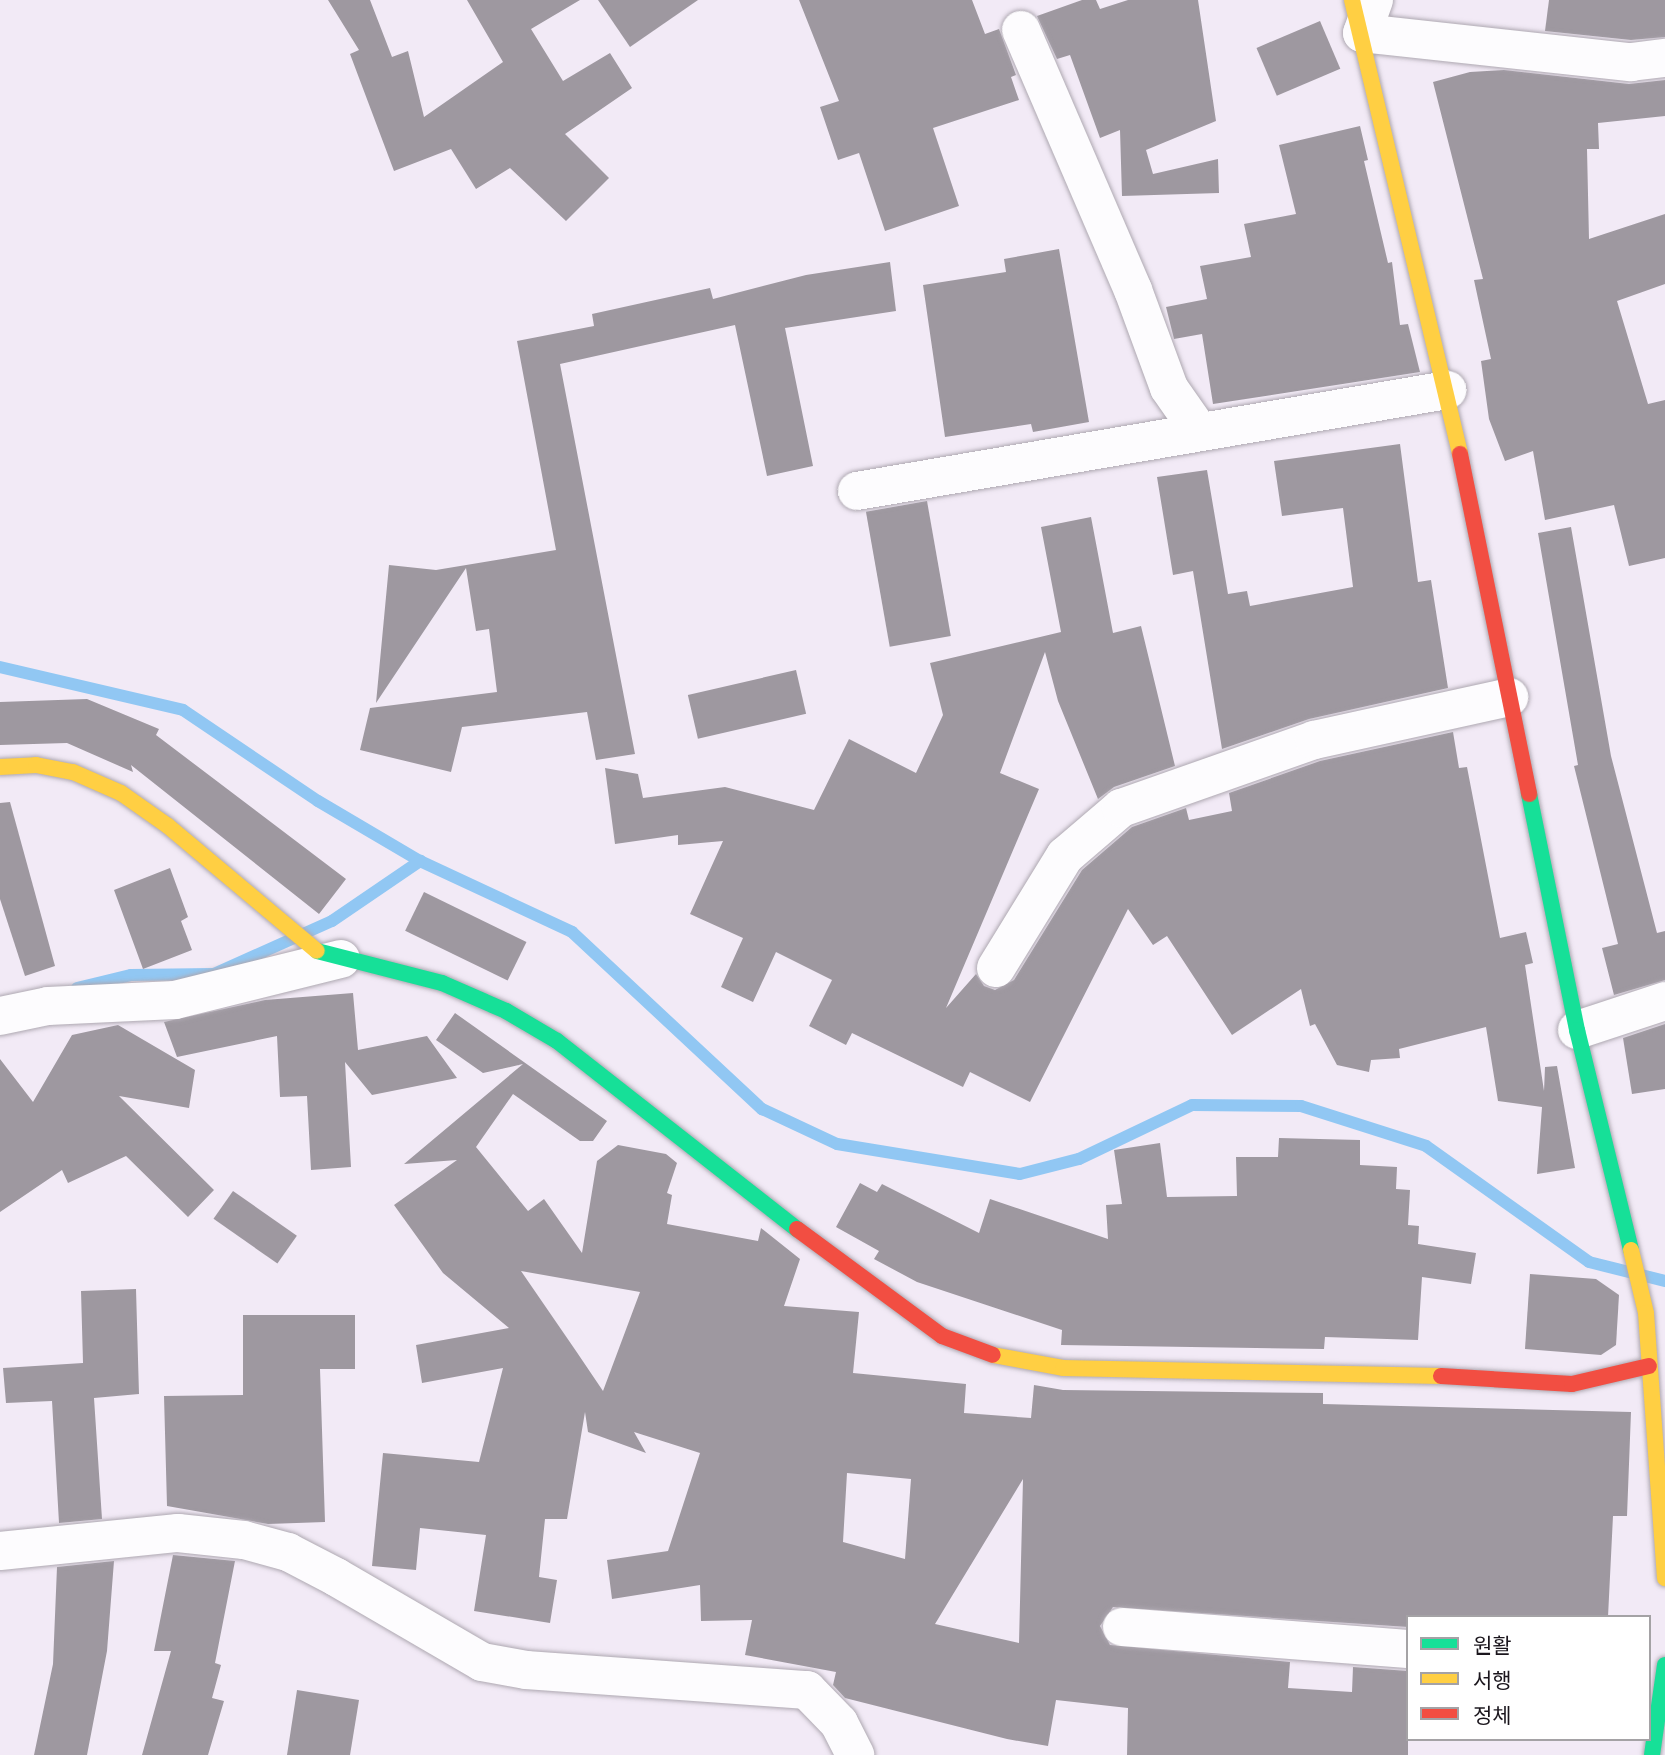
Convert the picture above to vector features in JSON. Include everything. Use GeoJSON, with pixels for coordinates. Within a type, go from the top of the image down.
{"type":"FeatureCollection","features":[{"type":"Feature","properties":{"kind":"street"},"geometry":{"type":"LineString","coordinates":[[1665,58],[1631,62],[1363,11],[1447,390],[1577,1030],[1633,1247],[1646,1313],[1665,1578]]}},
{"type":"Feature","properties":{"kind":"street"},"geometry":{"type":"LineString","coordinates":[[1021,30],[1133,290],[1169,388],[1199,431]]}},
{"type":"Feature","properties":{"kind":"street"},"geometry":{"type":"LineString","coordinates":[[857,491],[1447,390]]}},
{"type":"Feature","properties":{"kind":"street"},"geometry":{"type":"LineString","coordinates":[[996,968],[1065,856],[1121,808],[1314,740],[1509,697]]}},
{"type":"Feature","properties":{"kind":"street"},"geometry":{"type":"LineString","coordinates":[[0,766],[36,765],[73,772],[121,793],[168,826],[285,928],[327,955],[442,983],[506,1011],[556,1041],[855,1274],[942,1336],[989,1354],[1063,1368],[1349,1371],[1572,1384],[1649,1366]]}},
{"type":"Feature","properties":{"kind":"street"},"geometry":{"type":"LineString","coordinates":[[0,1016],[48,1006],[175,1000],[327,955]]}},
{"type":"Feature","properties":{"kind":"street"},"geometry":{"type":"LineString","coordinates":[[1577,1030],[1665,1001]]}},
{"type":"Feature","properties":{"kind":"street"},"geometry":{"type":"LineString","coordinates":[[0,1551],[178,1533],[244,1539],[288,1552],[482,1662],[526,1670],[807,1690],[839,1723],[855,1755]]}},
{"type":"Feature","properties":{"kind":"street"},"geometry":{"type":"LineString","coordinates":[[1122,1627],[1406,1649]]}},
{"type":"Feature","properties":{"kind":"street"},"geometry":{"type":"LineString","coordinates":[[1652,1755],[1659,1682]]}},
{"type":"Feature","properties":{"kind":"building"},"geometry":{"type":"Polygon","coordinates":[[[328,0],[370,0],[392,57],[408,51],[424,117],[503,62],[467,0],[580,0],[531,29],[563,81],[610,53],[632,88],[565,134],[609,178],[566,221],[510,168],[476,189],[451,149],[394,171],[350,54],[359,50],[328,0]]]}},
{"type":"Feature","properties":{"kind":"building"},"geometry":{"type":"Polygon","coordinates":[[[598,0],[698,0],[630,47],[598,0]]]}},
{"type":"Feature","properties":{"kind":"building"},"geometry":{"type":"Polygon","coordinates":[[[799,0],[972,0],[985,34],[999,29],[1016,75],[1011,77],[1019,100],[933,128],[959,206],[885,231],[859,153],[838,160],[820,107],[839,101],[799,0]]]}},
{"type":"Feature","properties":{"kind":"building"},"geometry":{"type":"Polygon","coordinates":[[[1082,0],[1096,0],[1100,9],[1128,0],[1198,0],[1216,121],[1146,150],[1153,174],[1218,159],[1219,193],[1122,196],[1120,130],[1100,138],[1070,55],[1057,59],[1037,16],[1082,0]]]}},
{"type":"Feature","properties":{"kind":"building"},"geometry":{"type":"Polygon","coordinates":[[[1549,0],[1665,0],[1665,37],[1631,40],[1545,31],[1549,0]]]}},
{"type":"Feature","properties":{"kind":"building"},"geometry":{"type":"Polygon","coordinates":[[[1320,21],[1340,69],[1277,96],[1256,48],[1320,21]]]}},
{"type":"Feature","properties":{"kind":"building"},"geometry":{"type":"Polygon","coordinates":[[[1504,70],[1629,84],[1665,80],[1665,116],[1598,123],[1599,149],[1587,149],[1589,239],[1665,214],[1665,284],[1617,301],[1648,404],[1665,400],[1665,558],[1629,566],[1614,505],[1545,520],[1533,451],[1505,461],[1489,419],[1481,361],[1491,359],[1474,280],[1483,279],[1433,82],[1470,72],[1504,70]]]}},
{"type":"Feature","properties":{"kind":"building"},"geometry":{"type":"Polygon","coordinates":[[[1360,126],[1368,160],[1364,161],[1388,263],[1392,262],[1400,325],[1408,324],[1420,372],[1213,404],[1202,334],[1174,339],[1166,307],[1207,299],[1200,266],[1251,257],[1244,224],[1296,214],[1279,145],[1360,126]]]}},
{"type":"Feature","properties":{"kind":"building"},"geometry":{"type":"Polygon","coordinates":[[[1059,249],[1089,422],[1033,432],[1031,424],[945,437],[923,285],[1006,272],[1004,259],[1059,249]]]}},
{"type":"Feature","properties":{"kind":"building"},"geometry":{"type":"Polygon","coordinates":[[[890,262],[896,311],[785,328],[813,466],[767,476],[735,325],[560,364],[635,754],[596,760],[587,712],[462,727],[451,772],[360,750],[370,708],[497,692],[489,629],[476,631],[466,568],[376,703],[389,565],[436,570],[556,550],[517,341],[594,326],[592,314],[710,288],[713,299],[806,275],[890,262]]]}},
{"type":"Feature","properties":{"kind":"building"},"geometry":{"type":"Polygon","coordinates":[[[1400,444],[1418,582],[1431,580],[1448,688],[1309,719],[1222,749],[1193,571],[1173,575],[1157,477],[1207,470],[1228,594],[1247,591],[1250,606],[1353,587],[1343,508],[1282,516],[1274,461],[1400,444]]]}},
{"type":"Feature","properties":{"kind":"building"},"geometry":{"type":"Polygon","coordinates":[[[927,501],[951,636],[890,647],[866,512],[927,501]]]}},
{"type":"Feature","properties":{"kind":"building"},"geometry":{"type":"Polygon","coordinates":[[[1091,517],[1113,633],[1141,626],[1175,766],[1114,787],[1098,799],[1058,701],[1045,652],[1000,773],[1039,789],[946,1008],[976,974],[984,986],[995,990],[1014,980],[1082,870],[1132,827],[1186,808],[1189,820],[1232,811],[1229,793],[1320,761],[1453,732],[1459,768],[1467,767],[1500,938],[1526,932],[1533,963],[1525,965],[1544,1091],[1545,1067],[1557,1066],[1575,1168],[1537,1174],[1542,1107],[1498,1101],[1486,1027],[1399,1049],[1400,1058],[1371,1060],[1369,1072],[1337,1065],[1315,1024],[1310,1026],[1301,989],[1232,1035],[1167,936],[1153,945],[1128,909],[1030,1102],[970,1072],[963,1087],[852,1033],[846,1045],[809,1026],[832,980],[776,952],[753,1002],[721,987],[743,938],[690,914],[723,841],[678,845],[678,835],[615,844],[605,768],[638,774],[643,798],[725,787],[814,810],[849,739],[916,773],[943,715],[930,663],[1061,632],[1041,527],[1091,517]]]}},
{"type":"Feature","properties":{"kind":"building"},"geometry":{"type":"Polygon","coordinates":[[[1571,527],[1611,756],[1657,933],[1665,931],[1665,980],[1614,995],[1602,948],[1618,944],[1574,766],[1578,765],[1538,533],[1571,527]]]}},
{"type":"Feature","properties":{"kind":"building"},"geometry":{"type":"Polygon","coordinates":[[[796,670],[806,714],[698,739],[688,695],[796,670]]]}},
{"type":"Feature","properties":{"kind":"building"},"geometry":{"type":"Polygon","coordinates":[[[87,699],[159,729],[156,735],[346,879],[319,914],[131,765],[133,772],[67,743],[0,745],[0,702],[87,699]]]}},
{"type":"Feature","properties":{"kind":"building"},"geometry":{"type":"Polygon","coordinates":[[[10,802],[55,966],[25,976],[0,899],[0,803],[10,802]]]}},
{"type":"Feature","properties":{"kind":"building"},"geometry":{"type":"Polygon","coordinates":[[[170,868],[188,917],[181,921],[192,950],[143,969],[114,890],[170,868]]]}},
{"type":"Feature","properties":{"kind":"building"},"geometry":{"type":"Polygon","coordinates":[[[424,892],[526,942],[508,981],[405,931],[424,892]]]}},
{"type":"Feature","properties":{"kind":"building"},"geometry":{"type":"Polygon","coordinates":[[[353,993],[358,1050],[427,1036],[457,1078],[372,1095],[345,1062],[351,1167],[311,1170],[307,1096],[280,1097],[277,1036],[177,1057],[164,1022],[265,1000],[353,993]]]}},
{"type":"Feature","properties":{"kind":"building"},"geometry":{"type":"Polygon","coordinates":[[[455,1013],[607,1121],[593,1141],[580,1141],[513,1094],[476,1147],[528,1211],[544,1199],[582,1253],[597,1161],[618,1145],[666,1154],[677,1163],[667,1193],[672,1195],[667,1224],[758,1241],[761,1228],[800,1259],[784,1306],[859,1312],[853,1373],[966,1384],[964,1413],[1031,1418],[1034,1385],[1063,1390],[1323,1393],[1323,1404],[1631,1412],[1627,1516],[1613,1516],[1608,1615],[1406,1615],[1406,1627],[1113,1607],[1100,1626],[1110,1645],[1290,1662],[1288,1688],[1352,1692],[1353,1667],[1406,1671],[1408,1755],[1127,1755],[1128,1708],[1056,1700],[1048,1746],[1007,1739],[845,1698],[833,1685],[836,1672],[745,1655],[752,1620],[701,1621],[700,1585],[612,1599],[607,1560],[668,1551],[700,1453],[634,1432],[646,1453],[588,1432],[585,1412],[567,1519],[545,1519],[539,1577],[557,1580],[550,1623],[474,1611],[486,1535],[420,1528],[416,1570],[372,1566],[383,1453],[479,1462],[503,1368],[422,1383],[416,1345],[509,1328],[443,1273],[394,1205],[457,1160],[404,1164],[523,1064],[483,1073],[436,1040],[455,1013]],[[521,1271],[603,1391],[640,1292],[521,1271]],[[847,1473],[843,1542],[905,1559],[911,1479],[847,1473]],[[1023,1479],[935,1624],[1019,1643],[1023,1479]]]}},
{"type":"Feature","properties":{"kind":"building"},"geometry":{"type":"Polygon","coordinates":[[[1665,1024],[1665,1089],[1632,1094],[1623,1038],[1665,1024]]]}},
{"type":"Feature","properties":{"kind":"building"},"geometry":{"type":"Polygon","coordinates":[[[118,1025],[195,1070],[189,1108],[119,1096],[214,1190],[188,1217],[126,1156],[68,1183],[62,1170],[0,1212],[0,1059],[33,1102],[72,1035],[118,1025]]]}},
{"type":"Feature","properties":{"kind":"building"},"geometry":{"type":"Polygon","coordinates":[[[1279,1138],[1360,1140],[1360,1165],[1397,1167],[1396,1189],[1410,1190],[1408,1225],[1419,1226],[1418,1244],[1476,1253],[1471,1284],[1422,1277],[1418,1340],[1325,1337],[1324,1349],[1061,1345],[1062,1330],[917,1282],[874,1259],[879,1251],[836,1227],[860,1183],[877,1192],[882,1184],[979,1233],[990,1199],[1108,1239],[1106,1205],[1122,1204],[1114,1150],[1160,1143],[1167,1197],[1237,1196],[1236,1157],[1278,1157],[1279,1138]]]}},
{"type":"Feature","properties":{"kind":"building"},"geometry":{"type":"Polygon","coordinates":[[[233,1191],[297,1236],[277,1264],[213,1219],[233,1191]]]}},
{"type":"Feature","properties":{"kind":"building"},"geometry":{"type":"Polygon","coordinates":[[[1530,1274],[1596,1279],[1619,1295],[1616,1345],[1601,1355],[1525,1349],[1530,1274]]]}},
{"type":"Feature","properties":{"kind":"building"},"geometry":{"type":"Polygon","coordinates":[[[136,1289],[139,1394],[94,1398],[102,1519],[59,1523],[52,1401],[6,1403],[3,1368],[83,1363],[81,1291],[136,1289]]]}},
{"type":"Feature","properties":{"kind":"building"},"geometry":{"type":"Polygon","coordinates":[[[243,1315],[355,1315],[355,1369],[320,1369],[325,1522],[268,1524],[167,1506],[164,1396],[243,1395],[243,1315]]]}},
{"type":"Feature","properties":{"kind":"building"},"geometry":{"type":"Polygon","coordinates":[[[173,1555],[235,1561],[215,1663],[221,1665],[212,1698],[224,1701],[208,1755],[142,1755],[171,1651],[154,1651],[173,1555]]]}},
{"type":"Feature","properties":{"kind":"building"},"geometry":{"type":"Polygon","coordinates":[[[114,1561],[107,1651],[87,1755],[34,1755],[53,1664],[57,1567],[114,1561]]]}},
{"type":"Feature","properties":{"kind":"building"},"geometry":{"type":"Polygon","coordinates":[[[297,1690],[359,1700],[350,1755],[287,1755],[297,1690]]]}},
{"type":"Feature","properties":{"kind":"waterway"},"geometry":{"type":"LineString","coordinates":[[0,667],[183,710],[318,801],[420,861],[572,932],[762,1109],[837,1144],[1020,1174],[1079,1159],[1192,1105],[1301,1106],[1426,1146],[1589,1262],[1665,1281]]}},
{"type":"Feature","properties":{"kind":"waterway"},"geometry":{"type":"LineString","coordinates":[[77,988],[131,975],[214,974],[332,921],[420,861]]}},
{"type":"Feature","properties":{"kind":"traffic: fast"},"geometry":{"type":"LineString","coordinates":[[1529,794],[1577,1030],[1631,1250]]}},
{"type":"Feature","properties":{"kind":"traffic: fast"},"geometry":{"type":"LineString","coordinates":[[317,951],[442,983],[506,1011],[557,1041],[797,1229]]}},
{"type":"Feature","properties":{"kind":"traffic: fast"},"geometry":{"type":"LineString","coordinates":[[1652,1755],[1665,1665]]}},
{"type":"Feature","properties":{"kind":"traffic: slow"},"geometry":{"type":"LineString","coordinates":[[1352,0],[1460,454]]}},
{"type":"Feature","properties":{"kind":"traffic: slow"},"geometry":{"type":"LineString","coordinates":[[0,767],[36,765],[73,772],[121,793],[168,826],[317,951]]}},
{"type":"Feature","properties":{"kind":"traffic: slow"},"geometry":{"type":"LineString","coordinates":[[1631,1250],[1646,1313],[1665,1578]]}},
{"type":"Feature","properties":{"kind":"traffic: slow"},"geometry":{"type":"LineString","coordinates":[[993,1355],[1063,1368],[1441,1376]]}},
{"type":"Feature","properties":{"kind":"traffic: jam"},"geometry":{"type":"LineString","coordinates":[[1460,454],[1529,794]]}},
{"type":"Feature","properties":{"kind":"traffic: jam"},"geometry":{"type":"LineString","coordinates":[[797,1229],[942,1336],[993,1355]]}},
{"type":"Feature","properties":{"kind":"traffic: jam"},"geometry":{"type":"LineString","coordinates":[[1441,1376],[1572,1384],[1649,1366]]}}]}
